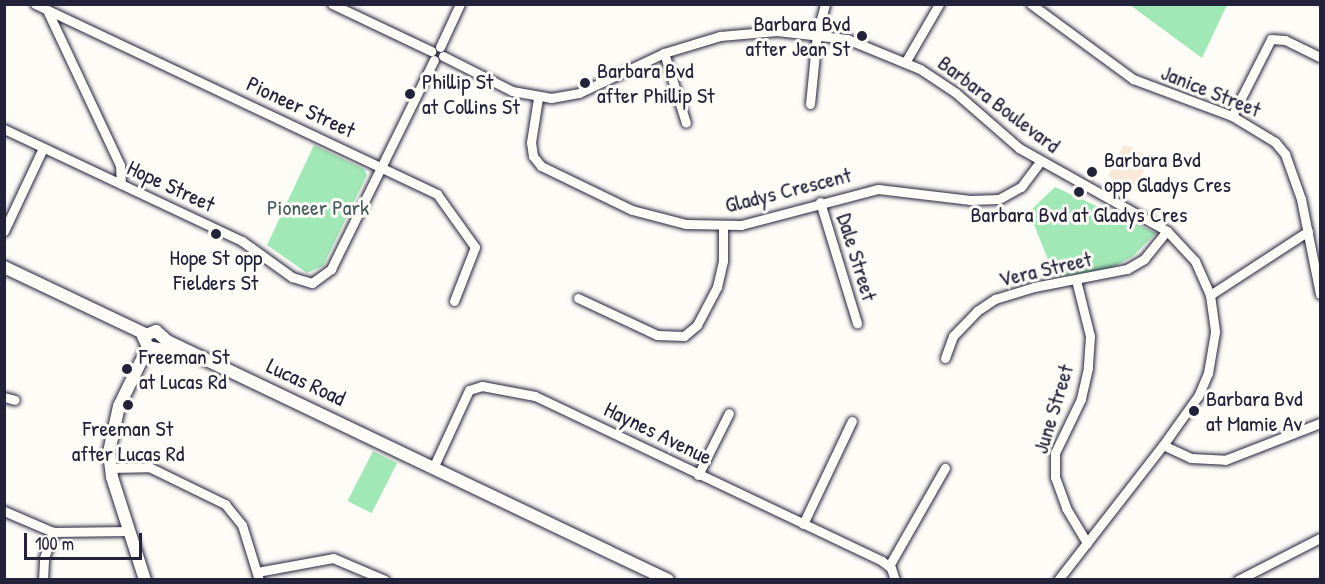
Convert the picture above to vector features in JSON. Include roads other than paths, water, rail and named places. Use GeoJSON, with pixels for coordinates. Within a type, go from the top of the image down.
{"type":"FeatureCollection","features":[{"type":"Feature","properties":{"kind":"street","name":"Pioneer Street"},"geometry":{"type":"LineString","coordinates":[[35,4],[46,7],[437,194],[473,243],[476,252],[454,301]]}},
{"type":"Feature","properties":{"kind":"street","name":"Barbara Boulevard"},"geometry":{"type":"LineString","coordinates":[[332,4],[513,91],[538,98],[579,93],[664,53],[743,32],[818,34],[858,42],[906,61],[945,85],[1040,162],[1167,231],[1195,261],[1210,294],[1215,332],[1208,373],[1198,396],[1163,445],[1058,579]]}},
{"type":"Feature","properties":{"kind":"street"},"geometry":{"type":"LineString","coordinates":[[382,167],[460,4]]}},
{"type":"Feature","properties":{"kind":"street"},"geometry":{"type":"LineString","coordinates":[[810,104],[818,34],[825,4]]}},
{"type":"Feature","properties":{"kind":"street"},"geometry":{"type":"LineString","coordinates":[[906,61],[939,4]]}},
{"type":"Feature","properties":{"kind":"street","name":"Janice Street"},"geometry":{"type":"LineString","coordinates":[[1031,4],[1133,79],[1232,116],[1270,138],[1285,154],[1308,231],[1320,294]]}},
{"type":"Feature","properties":{"kind":"street"},"geometry":{"type":"LineString","coordinates":[[46,7],[122,169],[121,184]]}},
{"type":"Feature","properties":{"kind":"street"},"geometry":{"type":"LineString","coordinates":[[1232,116],[1271,39],[1285,40],[1320,57]]}},
{"type":"Feature","properties":{"kind":"street"},"geometry":{"type":"LineString","coordinates":[[664,53],[686,123]]}},
{"type":"Feature","properties":{"kind":"street","name":"Gladys Crescent"},"geometry":{"type":"LineString","coordinates":[[538,98],[531,142],[532,156],[541,166],[657,219],[723,227],[878,189],[970,200],[999,199],[1021,187],[1040,162]]}},
{"type":"Feature","properties":{"kind":"street","name":"Hope Street"},"geometry":{"type":"LineString","coordinates":[[4,129],[249,244],[300,281],[316,282],[331,269],[382,167]]}},
{"type":"Feature","properties":{"kind":"street"},"geometry":{"type":"LineString","coordinates":[[4,231],[43,148]]}},
{"type":"Feature","properties":{"kind":"street","name":"Dale Street"},"geometry":{"type":"LineString","coordinates":[[820,202],[857,322]]}},
{"type":"Feature","properties":{"kind":"street"},"geometry":{"type":"LineString","coordinates":[[578,298],[657,335],[684,336],[697,325],[717,287],[723,261],[723,227]]}},
{"type":"Feature","properties":{"kind":"street","name":"Vera Street"},"geometry":{"type":"LineString","coordinates":[[945,358],[953,336],[977,311],[995,299],[1076,280],[1114,274],[1136,266],[1167,231]]}},
{"type":"Feature","properties":{"kind":"street"},"geometry":{"type":"LineString","coordinates":[[1210,294],[1308,231]]}},
{"type":"Feature","properties":{"kind":"street"},"geometry":{"type":"LineString","coordinates":[[4,267],[145,334],[143,341],[155,343],[112,425],[110,468],[145,579]]}},
{"type":"Feature","properties":{"kind":"street","name":"June Street"},"geometry":{"type":"LineString","coordinates":[[1076,280],[1090,336],[1088,368],[1081,399],[1055,453],[1055,477],[1066,508],[1087,543]]}},
{"type":"Feature","properties":{"kind":"street","name":"Lucas Road"},"geometry":{"type":"LineString","coordinates":[[155,343],[433,468],[668,579]]}},
{"type":"Feature","properties":{"kind":"street","name":"Haynes Avenue"},"geometry":{"type":"LineString","coordinates":[[433,468],[466,394],[477,386],[540,398],[889,566]]}},
{"type":"Feature","properties":{"kind":"street"},"geometry":{"type":"LineString","coordinates":[[4,397],[15,400]]}},
{"type":"Feature","properties":{"kind":"street"},"geometry":{"type":"LineString","coordinates":[[698,475],[729,413]]}},
{"type":"Feature","properties":{"kind":"street"},"geometry":{"type":"LineString","coordinates":[[803,524],[852,421]]}},
{"type":"Feature","properties":{"kind":"street"},"geometry":{"type":"LineString","coordinates":[[1163,445],[1191,458],[1225,460],[1320,423]]}},
{"type":"Feature","properties":{"kind":"street"},"geometry":{"type":"LineString","coordinates":[[110,468],[149,467],[225,504],[243,525],[258,576],[333,558],[385,579]]}},
{"type":"Feature","properties":{"kind":"street"},"geometry":{"type":"LineString","coordinates":[[895,579],[889,566],[945,468]]}},
{"type":"Feature","properties":{"kind":"street"},"geometry":{"type":"LineString","coordinates":[[4,511],[53,532],[130,531]]}},
{"type":"Feature","properties":{"kind":"street"},"geometry":{"type":"LineString","coordinates":[[43,579],[44,558],[53,532]]}},
{"type":"Feature","properties":{"kind":"street"},"geometry":{"type":"LineString","coordinates":[[1238,579],[1320,538]]}},
{"type":"Feature","properties":{"kind":"place","name":"Barbara Bvd after Jean St"},"geometry":{"type":"Point","coordinates":[862,36]}},
{"type":"Feature","properties":{"kind":"place","name":"Barbara Bvd after Phillip St"},"geometry":{"type":"Point","coordinates":[585,83]}},
{"type":"Feature","properties":{"kind":"place","name":"Phillip St at Collins St"},"geometry":{"type":"Point","coordinates":[410,94]}},
{"type":"Feature","properties":{"kind":"place","name":"Barbara Bvd opp Gladys Cres"},"geometry":{"type":"Point","coordinates":[1092,172]}},
{"type":"Feature","properties":{"kind":"place","name":"Barbara Bvd at Gladys Cres"},"geometry":{"type":"Point","coordinates":[1079,192]}},
{"type":"Feature","properties":{"kind":"place","name":"Hope St opp Fielders St"},"geometry":{"type":"Point","coordinates":[216,234]}},
{"type":"Feature","properties":{"kind":"place","name":"Freeman St at Lucas Rd"},"geometry":{"type":"Point","coordinates":[127,369]}},
{"type":"Feature","properties":{"kind":"place","name":"Freeman St after Lucas Rd"},"geometry":{"type":"Point","coordinates":[128,405]}},
{"type":"Feature","properties":{"kind":"place","name":"Barbara Bvd at Mamie Av"},"geometry":{"type":"Point","coordinates":[1194,411]}},
{"type":"Feature","properties":{"kind":"park label","name":"Pioneer Park"},"geometry":{"type":"Point","coordinates":[318,208]}}]}
